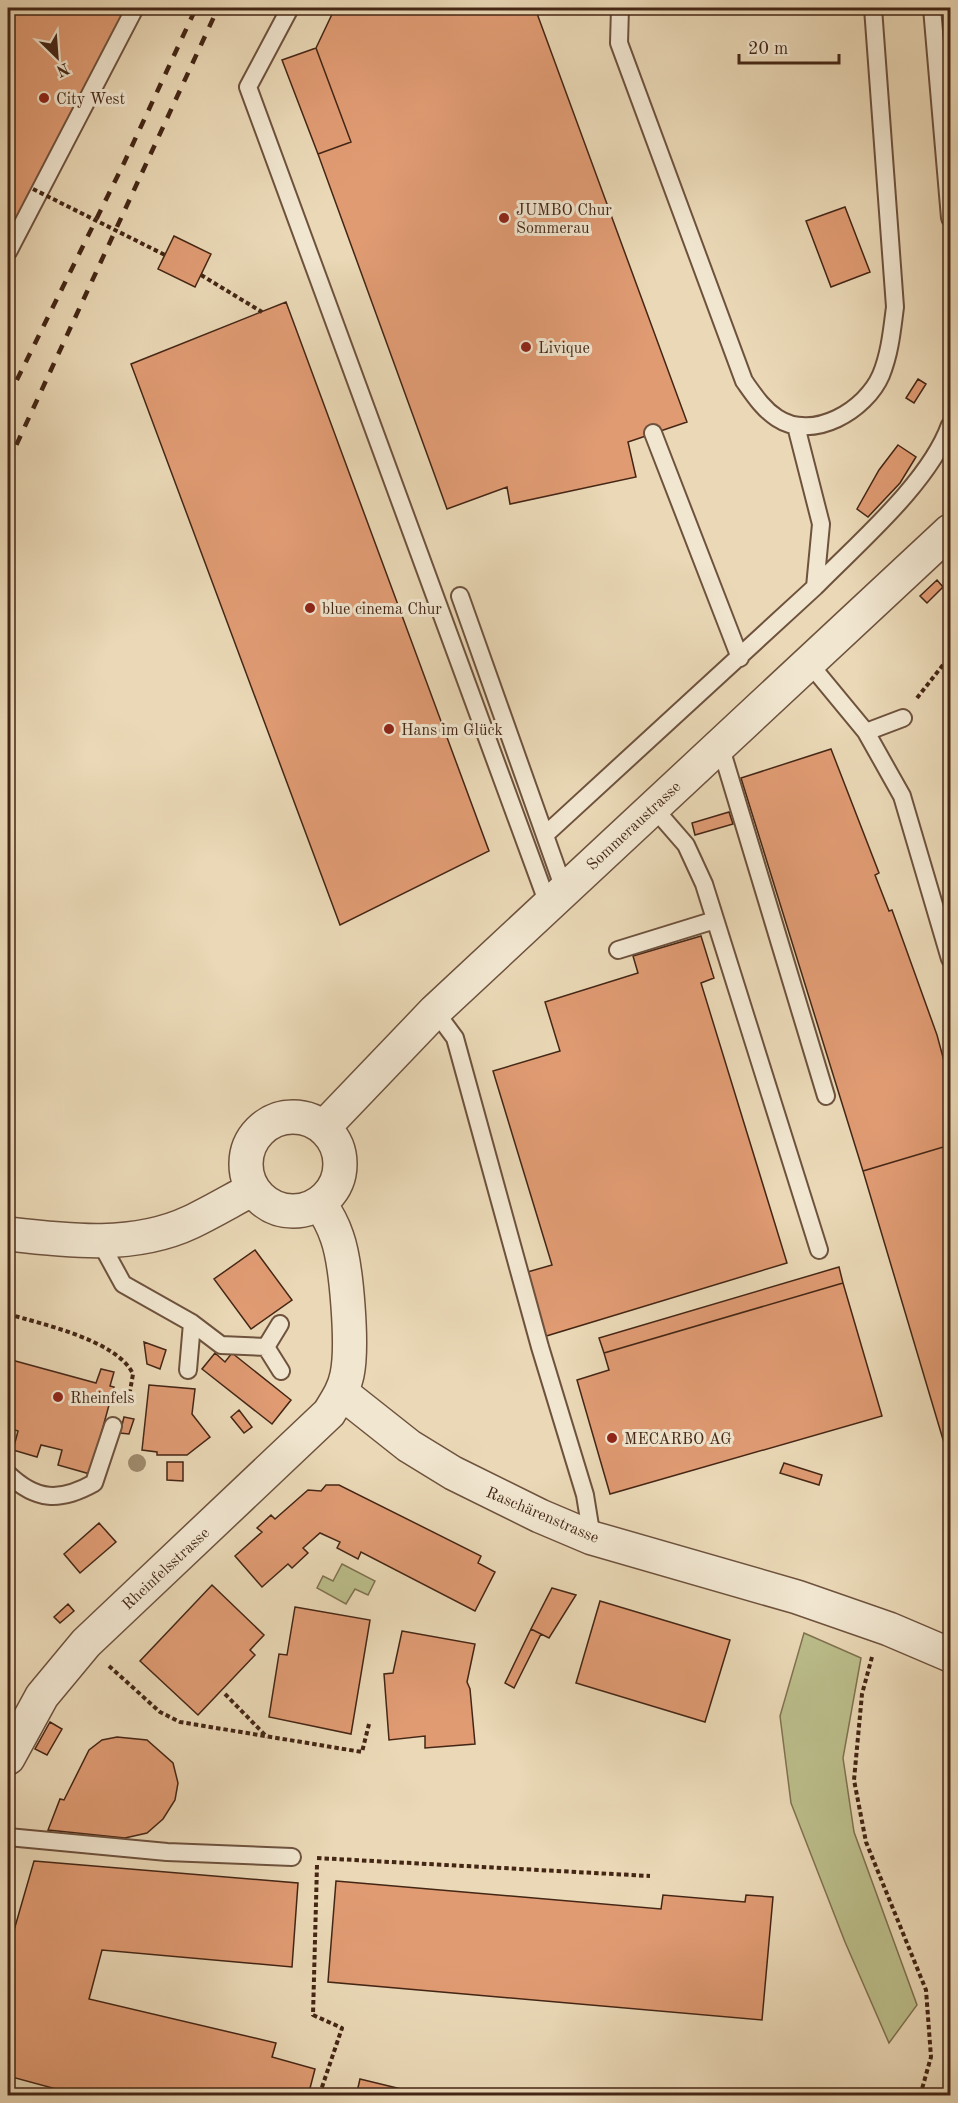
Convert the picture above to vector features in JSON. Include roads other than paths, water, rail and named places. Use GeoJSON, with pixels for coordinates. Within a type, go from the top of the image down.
{"type":"FeatureCollection","features":[{"type":"Feature","properties":{"kind":"street","name":"Sommeraustrasse"},"geometry":{"type":"LineString","coordinates":[[324,1127],[435,1011],[951,531]]}},
{"type":"Feature","properties":{"kind":"street"},"geometry":{"type":"LineString","coordinates":[[290,1117],[302,1117],[324,1127],[333,1137],[341,1160],[336,1185],[320,1204],[302,1211],[283,1211],[266,1203],[253,1189],[248,1178],[247,1154],[258,1132],[267,1124],[290,1117]]}},
{"type":"Feature","properties":{"kind":"street"},"geometry":{"type":"LineString","coordinates":[[9,1237],[99,1240],[158,1234],[190,1223],[253,1189]]}},
{"type":"Feature","properties":{"kind":"street"},"geometry":{"type":"LineString","coordinates":[[320,1204],[337,1237],[342,1257],[349,1347],[348,1373],[342,1393]]}},
{"type":"Feature","properties":{"kind":"street","name":"Raschärenstrasse"},"geometry":{"type":"LineString","coordinates":[[342,1393],[409,1446],[453,1473],[540,1516],[592,1538],[797,1597],[889,1629],[951,1655]]}},
{"type":"Feature","properties":{"kind":"street","name":"Rheinfelsstrasse"},"geometry":{"type":"LineString","coordinates":[[8,1758],[42,1696],[86,1642],[329,1413],[342,1393]]}},
{"type":"Feature","properties":{"kind":"lane"},"geometry":{"type":"LineString","coordinates":[[8,252],[135,8]]}},
{"type":"Feature","properties":{"kind":"lane"},"geometry":{"type":"LineString","coordinates":[[290,8],[248,87],[556,896]]}},
{"type":"Feature","properties":{"kind":"lane"},"geometry":{"type":"LineString","coordinates":[[620,8],[619,42],[744,381],[761,405],[779,419],[796,426],[825,423],[848,413],[868,395],[880,376],[889,350],[895,307],[873,8]]}},
{"type":"Feature","properties":{"kind":"lane"},"geometry":{"type":"LineString","coordinates":[[932,8],[951,219]]}},
{"type":"Feature","properties":{"kind":"lane"},"geometry":{"type":"LineString","coordinates":[[545,835],[741,658],[815,587],[917,479],[942,448],[951,425]]}},
{"type":"Feature","properties":{"kind":"lane"},"geometry":{"type":"LineString","coordinates":[[796,426],[821,524],[815,587]]}},
{"type":"Feature","properties":{"kind":"lane"},"geometry":{"type":"LineString","coordinates":[[653,433],[741,658]]}},
{"type":"Feature","properties":{"kind":"lane"},"geometry":{"type":"LineString","coordinates":[[460,596],[545,835],[556,896]]}},
{"type":"Feature","properties":{"kind":"lane"},"geometry":{"type":"LineString","coordinates":[[809,663],[866,732],[902,795],[951,959]]}},
{"type":"Feature","properties":{"kind":"lane"},"geometry":{"type":"LineString","coordinates":[[866,732],[903,718]]}},
{"type":"Feature","properties":{"kind":"lane"},"geometry":{"type":"LineString","coordinates":[[720,745],[826,1096]]}},
{"type":"Feature","properties":{"kind":"lane"},"geometry":{"type":"LineString","coordinates":[[653,807],[686,845],[704,884],[819,1250]]}},
{"type":"Feature","properties":{"kind":"lane"},"geometry":{"type":"LineString","coordinates":[[618,950],[715,920]]}},
{"type":"Feature","properties":{"kind":"lane"},"geometry":{"type":"LineString","coordinates":[[435,1011],[455,1038],[540,1347],[585,1495],[592,1538]]}},
{"type":"Feature","properties":{"kind":"lane"},"geometry":{"type":"LineString","coordinates":[[99,1240],[123,1284],[192,1323],[221,1345],[266,1347]]}},
{"type":"Feature","properties":{"kind":"lane"},"geometry":{"type":"LineString","coordinates":[[188,1370],[192,1323]]}},
{"type":"Feature","properties":{"kind":"lane"},"geometry":{"type":"LineString","coordinates":[[266,1347],[280,1324]]}},
{"type":"Feature","properties":{"kind":"lane"},"geometry":{"type":"LineString","coordinates":[[266,1347],[281,1371]]}},
{"type":"Feature","properties":{"kind":"lane"},"geometry":{"type":"LineString","coordinates":[[8,1474],[21,1486],[37,1494],[56,1497],[74,1493],[94,1483],[112,1426]]}},
{"type":"Feature","properties":{"kind":"lane"},"geometry":{"type":"LineString","coordinates":[[8,1836],[167,1852],[292,1857]]}},
{"type":"Feature","properties":{"kind":"railway"},"geometry":{"type":"LineString","coordinates":[[8,398],[124,163],[196,8]]}},
{"type":"Feature","properties":{"kind":"railway"},"geometry":{"type":"LineString","coordinates":[[8,463],[218,8]]}},
{"type":"Feature","properties":{"kind":"place","name":"City West"},"geometry":{"type":"Point","coordinates":[44,98]}},
{"type":"Feature","properties":{"kind":"place","name":"JUMBO Chur Sommerau"},"geometry":{"type":"Point","coordinates":[504,218]}},
{"type":"Feature","properties":{"kind":"place","name":"Livique"},"geometry":{"type":"Point","coordinates":[526,347]}},
{"type":"Feature","properties":{"kind":"place","name":"blue cinema Chur"},"geometry":{"type":"Point","coordinates":[310,608]}},
{"type":"Feature","properties":{"kind":"place","name":"Hans im Glück"},"geometry":{"type":"Point","coordinates":[389,729]}},
{"type":"Feature","properties":{"kind":"place","name":"Rheinfels"},"geometry":{"type":"Point","coordinates":[58,1397]}},
{"type":"Feature","properties":{"kind":"place","name":"MECARBO AG"},"geometry":{"type":"Point","coordinates":[612,1438]}}]}
